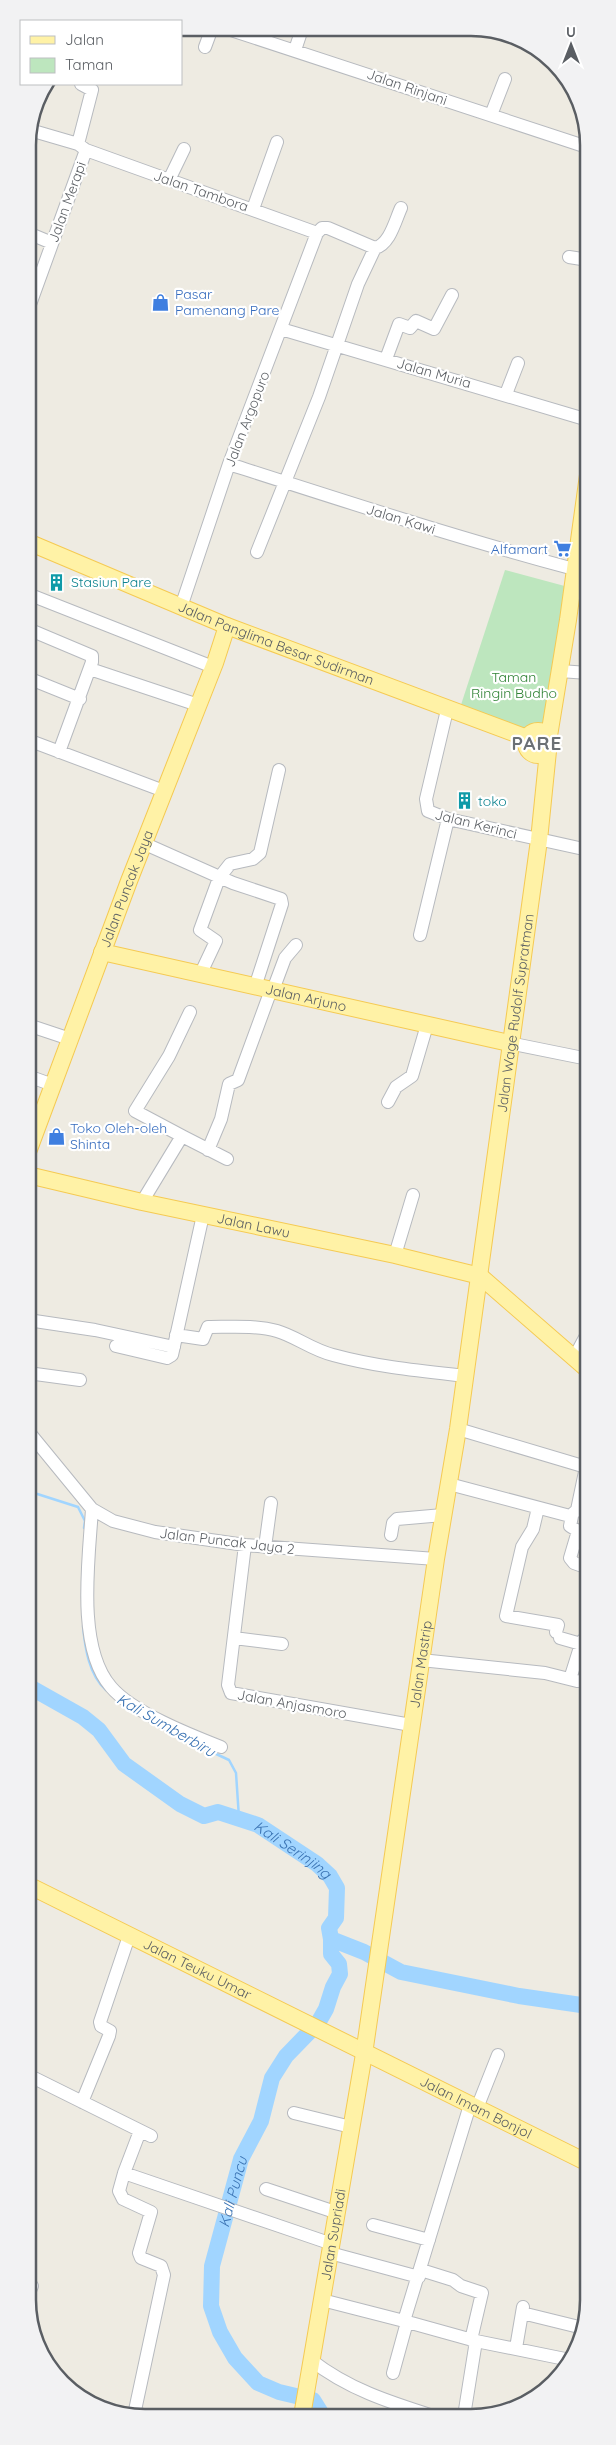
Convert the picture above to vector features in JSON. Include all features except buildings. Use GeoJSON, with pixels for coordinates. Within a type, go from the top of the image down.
{"type":"FeatureCollection","features":[{"type":"Feature","properties":{"kind":"main road","name":"Jalan Wage Rudolf Supratman"},"geometry":{"type":"LineString","coordinates":[[480,1276],[509,1043],[539,840],[548,743],[580,529]]}},
{"type":"Feature","properties":{"kind":"main road","name":"Jalan Panglima Besar Sudirman"},"geometry":{"type":"LineString","coordinates":[[36,545],[227,626],[526,738],[526,745],[530,752],[537,755],[548,743]]}},
{"type":"Feature","properties":{"kind":"main road","name":"Jalan Puncak Jaya"},"geometry":{"type":"LineString","coordinates":[[36,1131],[143,843],[213,667],[227,626]]}},
{"type":"Feature","properties":{"kind":"main road","name":"Jalan Arjuno"},"geometry":{"type":"LineString","coordinates":[[102,952],[509,1043]]}},
{"type":"Feature","properties":{"kind":"main road","name":"Jalan Lawu"},"geometry":{"type":"LineString","coordinates":[[36,1177],[142,1202],[395,1255],[480,1276]]}},
{"type":"Feature","properties":{"kind":"main road"},"geometry":{"type":"LineString","coordinates":[[484,1243],[490,1269],[506,1298]]}},
{"type":"Feature","properties":{"kind":"main road"},"geometry":{"type":"LineString","coordinates":[[480,1276],[580,1363]]}},
{"type":"Feature","properties":{"kind":"main road","name":"Jalan Mastrip"},"geometry":{"type":"LineString","coordinates":[[364,2054],[411,1726],[480,1276]]}},
{"type":"Feature","properties":{"kind":"main road","name":"Jalan Teuku Umar"},"geometry":{"type":"LineString","coordinates":[[36,1890],[364,2054]]}},
{"type":"Feature","properties":{"kind":"main road","name":"Jalan Imam Bonjol"},"geometry":{"type":"LineString","coordinates":[[364,2054],[580,2159]]}},
{"type":"Feature","properties":{"kind":"main road","name":"Jalan Supriadi"},"geometry":{"type":"LineString","coordinates":[[303,2409],[306,2383],[338,2213],[364,2054]]}},
{"type":"Feature","properties":{"kind":"street"},"geometry":{"type":"LineString","coordinates":[[205,46],[209,36]]}},
{"type":"Feature","properties":{"kind":"street","name":"Jalan Rinjani"},"geometry":{"type":"LineString","coordinates":[[250,36],[580,144]]}},
{"type":"Feature","properties":{"kind":"street"},"geometry":{"type":"LineString","coordinates":[[295,50],[299,36]]}},
{"type":"Feature","properties":{"kind":"street"},"geometry":{"type":"LineString","coordinates":[[491,115],[505,79]]}},
{"type":"Feature","properties":{"kind":"street","name":"Jalan Merapi"},"geometry":{"type":"LineString","coordinates":[[36,288],[82,147],[92,90],[83,85]]}},
{"type":"Feature","properties":{"kind":"street","name":"Jalan Tambora"},"geometry":{"type":"LineString","coordinates":[[37,132],[317,233]]}},
{"type":"Feature","properties":{"kind":"street"},"geometry":{"type":"LineString","coordinates":[[253,209],[277,142]]}},
{"type":"Feature","properties":{"kind":"street"},"geometry":{"type":"LineString","coordinates":[[169,180],[184,149]]}},
{"type":"Feature","properties":{"kind":"street"},"geometry":{"type":"LineString","coordinates":[[317,233],[322,228],[328,228],[375,248],[382,246],[400,208]]}},
{"type":"Feature","properties":{"kind":"street","name":"Jalan Argopuro"},"geometry":{"type":"LineString","coordinates":[[181,607],[229,464],[317,233]]}},
{"type":"Feature","properties":{"kind":"street"},"geometry":{"type":"LineString","coordinates":[[36,237],[52,243]]}},
{"type":"Feature","properties":{"kind":"street"},"geometry":{"type":"LineString","coordinates":[[257,552],[287,482],[358,284],[375,248]]}},
{"type":"Feature","properties":{"kind":"street"},"geometry":{"type":"LineString","coordinates":[[569,257],[580,259]]}},
{"type":"Feature","properties":{"kind":"street"},"geometry":{"type":"LineString","coordinates":[[386,360],[399,324],[410,328],[416,321],[434,329],[452,295]]}},
{"type":"Feature","properties":{"kind":"street","name":"Jalan Muria"},"geometry":{"type":"LineString","coordinates":[[281,329],[506,394],[580,417]]}},
{"type":"Feature","properties":{"kind":"street"},"geometry":{"type":"LineString","coordinates":[[506,394],[518,363]]}},
{"type":"Feature","properties":{"kind":"street","name":"Jalan Kawi"},"geometry":{"type":"LineString","coordinates":[[229,464],[509,552],[574,569]]}},
{"type":"Feature","properties":{"kind":"street"},"geometry":{"type":"LineString","coordinates":[[36,597],[213,667]]}},
{"type":"Feature","properties":{"kind":"street"},"geometry":{"type":"LineString","coordinates":[[36,632],[89,654],[92,659],[80,698],[59,752]]}},
{"type":"Feature","properties":{"kind":"street"},"geometry":{"type":"LineString","coordinates":[[90,669],[198,705]]}},
{"type":"Feature","properties":{"kind":"street"},"geometry":{"type":"LineString","coordinates":[[560,671],[580,672]]}},
{"type":"Feature","properties":{"kind":"street"},"geometry":{"type":"LineString","coordinates":[[36,681],[80,698]]}},
{"type":"Feature","properties":{"kind":"street","name":"Jalan Kerinci"},"geometry":{"type":"LineString","coordinates":[[447,710],[425,804],[430,813],[448,819],[580,848]]}},
{"type":"Feature","properties":{"kind":"street"},"geometry":{"type":"LineString","coordinates":[[36,743],[164,792]]}},
{"type":"Feature","properties":{"kind":"street"},"geometry":{"type":"LineString","coordinates":[[200,975],[216,941],[200,930],[219,878],[230,864],[253,859],[260,853],[279,770]]}},
{"type":"Feature","properties":{"kind":"street"},"geometry":{"type":"LineString","coordinates":[[420,935],[448,819]]}},
{"type":"Feature","properties":{"kind":"street"},"geometry":{"type":"LineString","coordinates":[[143,843],[219,878],[282,900],[267,989],[238,1080],[229,1084],[221,1118],[208,1150]]}},
{"type":"Feature","properties":{"kind":"street"},"geometry":{"type":"LineString","coordinates":[[267,989],[285,958],[296,946]]}},
{"type":"Feature","properties":{"kind":"street"},"geometry":{"type":"LineString","coordinates":[[190,1012],[169,1056],[134,1111],[227,1159]]}},
{"type":"Feature","properties":{"kind":"street"},"geometry":{"type":"LineString","coordinates":[[388,1102],[396,1087],[412,1076],[427,1025]]}},
{"type":"Feature","properties":{"kind":"street"},"geometry":{"type":"LineString","coordinates":[[36,1028],[70,1039]]}},
{"type":"Feature","properties":{"kind":"street"},"geometry":{"type":"LineString","coordinates":[[509,1043],[580,1057]]}},
{"type":"Feature","properties":{"kind":"street"},"geometry":{"type":"LineString","coordinates":[[36,1079],[53,1085]]}},
{"type":"Feature","properties":{"kind":"street"},"geometry":{"type":"LineString","coordinates":[[142,1202],[182,1136]]}},
{"type":"Feature","properties":{"kind":"street"},"geometry":{"type":"LineString","coordinates":[[395,1255],[413,1195]]}},
{"type":"Feature","properties":{"kind":"street"},"geometry":{"type":"LineString","coordinates":[[116,1346],[167,1358],[172,1355],[202,1215]]}},
{"type":"Feature","properties":{"kind":"street"},"geometry":{"type":"LineString","coordinates":[[36,1321],[175,1341],[203,1339],[208,1327],[267,1328],[279,1331],[312,1348],[342,1358],[398,1369],[466,1376]]}},
{"type":"Feature","properties":{"kind":"street"},"geometry":{"type":"LineString","coordinates":[[574,1358],[580,1347]]}},
{"type":"Feature","properties":{"kind":"street"},"geometry":{"type":"LineString","coordinates":[[36,1374],[80,1380]]}},
{"type":"Feature","properties":{"kind":"street"},"geometry":{"type":"LineString","coordinates":[[458,1429],[580,1461]]}},
{"type":"Feature","properties":{"kind":"street","name":"Jalan Puncak Jaya 2"},"geometry":{"type":"LineString","coordinates":[[36,1442],[92,1509],[113,1521],[155,1532],[244,1545],[436,1559]]}},
{"type":"Feature","properties":{"kind":"street"},"geometry":{"type":"LineString","coordinates":[[449,1484],[572,1516]]}},
{"type":"Feature","properties":{"kind":"street"},"geometry":{"type":"LineString","coordinates":[[580,1493],[570,1526],[578,1531],[570,1558],[574,1563],[580,1565]]}},
{"type":"Feature","properties":{"kind":"street"},"geometry":{"type":"LineString","coordinates":[[265,1547],[270,1503]]}},
{"type":"Feature","properties":{"kind":"street"},"geometry":{"type":"LineString","coordinates":[[538,1508],[533,1529],[522,1547],[506,1616],[558,1624],[558,1635],[580,1641]]}},
{"type":"Feature","properties":{"kind":"street"},"geometry":{"type":"LineString","coordinates":[[92,1509],[89,1586],[90,1632],[98,1664],[104,1677],[120,1695],[149,1714],[221,1748]]}},
{"type":"Feature","properties":{"kind":"street"},"geometry":{"type":"LineString","coordinates":[[390,1535],[393,1523],[397,1519],[443,1515]]}},
{"type":"Feature","properties":{"kind":"street","name":"Jalan Anjasmoro"},"geometry":{"type":"LineString","coordinates":[[244,1545],[228,1685],[231,1693],[411,1726]]}},
{"type":"Feature","properties":{"kind":"street"},"geometry":{"type":"LineString","coordinates":[[234,1638],[282,1644]]}},
{"type":"Feature","properties":{"kind":"street"},"geometry":{"type":"LineString","coordinates":[[421,1660],[509,1668],[574,1680],[580,1657]]}},
{"type":"Feature","properties":{"kind":"street"},"geometry":{"type":"LineString","coordinates":[[82,2102],[109,2036],[110,2030],[101,2026],[100,2022],[129,1936]]}},
{"type":"Feature","properties":{"kind":"street"},"geometry":{"type":"LineString","coordinates":[[393,2373],[429,2240],[473,2106],[498,2055]]}},
{"type":"Feature","properties":{"kind":"street"},"geometry":{"type":"LineString","coordinates":[[36,2079],[146,2134],[124,2173],[120,2196],[151,2212],[139,2253],[141,2258],[161,2266],[164,2275],[135,2409]]}},
{"type":"Feature","properties":{"kind":"street"},"geometry":{"type":"LineString","coordinates":[[294,2113],[351,2127]]}},
{"type":"Feature","properties":{"kind":"street"},"geometry":{"type":"LineString","coordinates":[[124,2173],[331,2248],[420,2274],[453,2280],[461,2286],[482,2293],[465,2409]]}},
{"type":"Feature","properties":{"kind":"street"},"geometry":{"type":"LineString","coordinates":[[266,2189],[338,2213]]}},
{"type":"Feature","properties":{"kind":"street"},"geometry":{"type":"LineString","coordinates":[[373,2225],[429,2240]]}},
{"type":"Feature","properties":{"kind":"street"},"geometry":{"type":"LineString","coordinates":[[322,2300],[474,2341],[562,2358]]}},
{"type":"Feature","properties":{"kind":"street"},"geometry":{"type":"LineString","coordinates":[[516,2348],[522,2310],[577,2326]]}},
{"type":"Feature","properties":{"kind":"street"},"geometry":{"type":"LineString","coordinates":[[311,2360],[356,2389],[380,2400],[410,2409]]}},
{"type":"Feature","properties":{"kind":"green space","name":"Taman Ringin Budho"},"geometry":{"type":"Polygon","coordinates":[[[505,570],[572,588],[542,731],[531,733],[458,714],[505,570]]]}},
{"type":"Feature","properties":{"kind":"waterway","name":"Kali Sumberbiru"},"geometry":{"type":"LineString","coordinates":[[36,1494],[78,1507],[85,1521],[84,1528]]}},
{"type":"Feature","properties":{"kind":"waterway","name":"Kali Sumberbiru"},"geometry":{"type":"LineString","coordinates":[[83,1626],[89,1661],[100,1684],[106,1690]]}},
{"type":"Feature","properties":{"kind":"waterway","name":"Kali Serinjing"},"geometry":{"type":"LineString","coordinates":[[36,1691],[83,1717],[99,1730],[124,1764],[180,1804],[204,1816],[218,1812],[258,1825],[317,1864],[330,1876],[337,1888],[336,1918],[329,1928],[331,1939],[364,1952],[401,1972],[519,1996],[580,2005]]}},
{"type":"Feature","properties":{"kind":"waterway","name":"Kali Sumberbiru"},"geometry":{"type":"LineString","coordinates":[[180,1737],[229,1760],[236,1773],[239,1818]]}},
{"type":"Feature","properties":{"kind":"waterway","name":"Kali Puncu"},"geometry":{"type":"LineString","coordinates":[[319,2409],[313,2400],[279,2392],[258,2383],[235,2358],[220,2332],[211,2306],[212,2266],[241,2159],[261,2121],[272,2078],[286,2056],[318,2023],[326,2009],[333,1987],[340,1974],[339,1964],[331,1954],[331,1939]]}},
{"type":"Feature","properties":{"kind":"place","name":"Pasar Pamenang Pare"},"geometry":{"type":"Point","coordinates":[161,302]}},
{"type":"Feature","properties":{"kind":"place","name":"Alfamart"},"geometry":{"type":"Point","coordinates":[562,549]}},
{"type":"Feature","properties":{"kind":"place","name":"Stasiun Pare"},"geometry":{"type":"Point","coordinates":[57,582]}},
{"type":"Feature","properties":{"kind":"place","name":"toko"},"geometry":{"type":"Point","coordinates":[464,801]}},
{"type":"Feature","properties":{"kind":"place","name":"Toko Oleh-oleh Shinta"},"geometry":{"type":"Point","coordinates":[56,1136]}},
{"type":"Feature","properties":{"kind":"district","name":"PARE"},"geometry":{"type":"Point","coordinates":[537,743]}}]}
